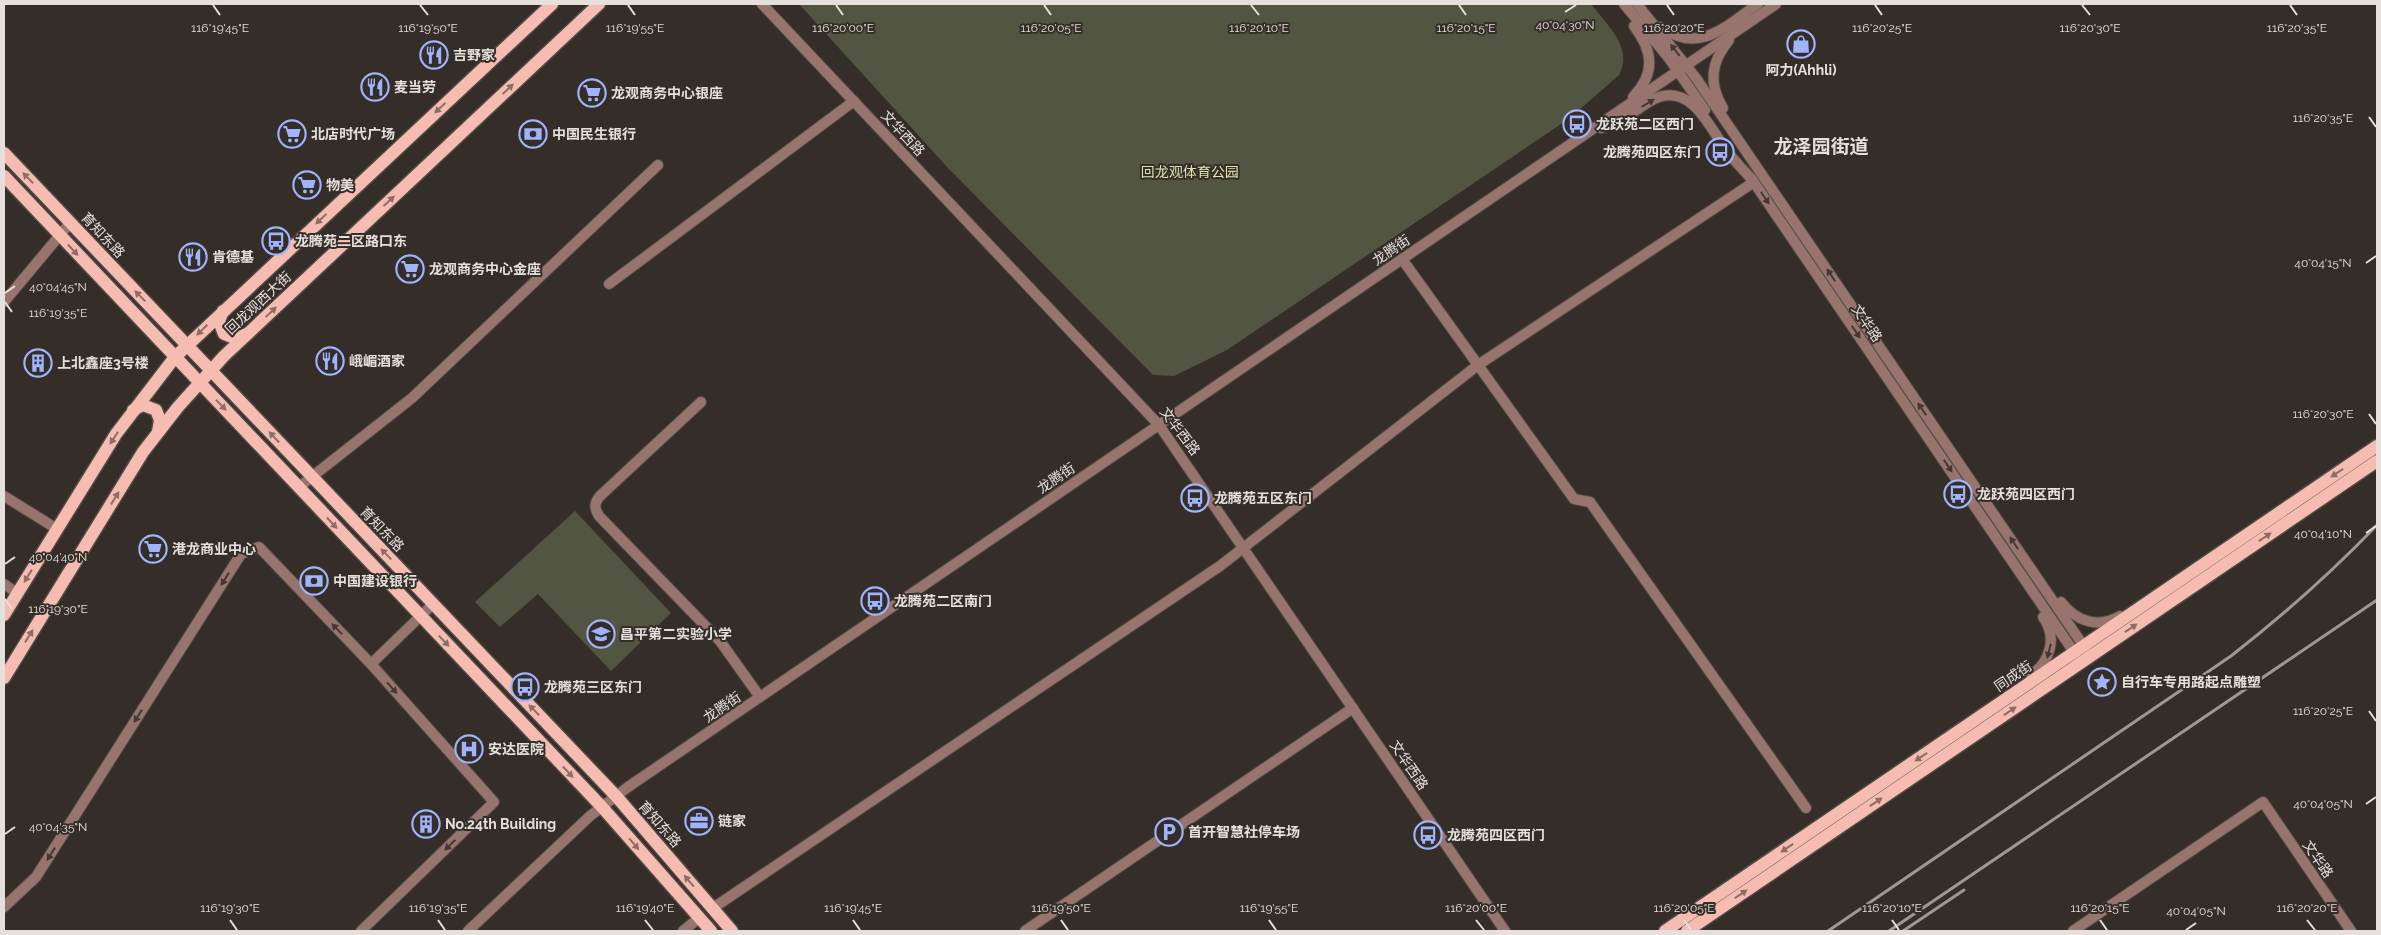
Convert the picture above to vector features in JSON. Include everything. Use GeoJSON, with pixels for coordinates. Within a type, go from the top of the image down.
{"type":"FeatureCollection","features":[{"type":"Feature","properties":{"kind":"main road","name":"回龙观西大街"},"geometry":{"type":"LineString","coordinates":[[4,615],[132,411],[175,357],[552,4]]}},
{"type":"Feature","properties":{"kind":"main road","name":"回龙观西大街"},"geometry":{"type":"LineString","coordinates":[[4,678],[144,452],[199,382],[248,333],[599,4]]}},
{"type":"Feature","properties":{"kind":"main road","name":"育知东路"},"geometry":{"type":"LineString","coordinates":[[4,153],[616,796],[732,931]]}},
{"type":"Feature","properties":{"kind":"main road"},"geometry":{"type":"LineString","coordinates":[[4,176],[602,807],[711,931]]}},
{"type":"Feature","properties":{"kind":"main road"},"geometry":{"type":"LineString","coordinates":[[225,309],[219,321],[224,334],[234,338],[248,333]]}},
{"type":"Feature","properties":{"kind":"main road"},"geometry":{"type":"LineString","coordinates":[[132,411],[143,405],[156,410],[160,420],[158,432]]}},
{"type":"Feature","properties":{"kind":"main road","name":"同成街"},"geometry":{"type":"LineString","coordinates":[[1685,925],[1961,730],[2082,654],[2199,567],[2377,446]]}},
{"type":"Feature","properties":{"kind":"main road","name":"同成街"},"geometry":{"type":"LineString","coordinates":[[1666,931],[1685,925],[2082,654],[2377,460]]}},
{"type":"Feature","properties":{"kind":"street","name":"文华西路"},"geometry":{"type":"LineString","coordinates":[[762,4],[1159,425],[1244,547],[1503,930]]}},
{"type":"Feature","properties":{"kind":"street"},"geometry":{"type":"LineString","coordinates":[[1598,126],[1635,94],[1645,78],[1649,65],[1650,57],[1647,45],[1616,4]]}},
{"type":"Feature","properties":{"kind":"street","name":"文华路"},"geometry":{"type":"LineString","coordinates":[[1624,4],[1682,68],[1754,182],[1991,531],[2082,654]]}},
{"type":"Feature","properties":{"kind":"street"},"geometry":{"type":"LineString","coordinates":[[1637,5],[1664,30],[1678,37],[1696,40],[1717,32],[1758,4]]}},
{"type":"Feature","properties":{"kind":"street"},"geometry":{"type":"LineString","coordinates":[[1763,176],[1744,138],[1722,106],[1714,90],[1713,78],[1715,63],[1724,47],[1754,19],[1776,4]]}},
{"type":"Feature","properties":{"kind":"street","name":"文华路"},"geometry":{"type":"LineString","coordinates":[[1637,5],[1763,176],[2026,561],[2082,654]]}},
{"type":"Feature","properties":{"kind":"street","name":"龙腾街"},"geometry":{"type":"LineString","coordinates":[[468,931],[616,796],[1754,19]]}},
{"type":"Feature","properties":{"kind":"street"},"geometry":{"type":"LineString","coordinates":[[712,908],[1220,566],[1478,365],[1754,182],[1727,151],[1695,107],[1688,100],[1676,95],[1652,100],[1625,118],[1574,142]]}},
{"type":"Feature","properties":{"kind":"street"},"geometry":{"type":"LineString","coordinates":[[609,284],[854,101]]}},
{"type":"Feature","properties":{"kind":"street"},"geometry":{"type":"LineString","coordinates":[[299,487],[412,398],[658,165]]}},
{"type":"Feature","properties":{"kind":"street"},"geometry":{"type":"LineString","coordinates":[[4,302],[70,223]]}},
{"type":"Feature","properties":{"kind":"street"},"geometry":{"type":"LineString","coordinates":[[1402,259],[1574,500],[1590,502],[1806,808]]}},
{"type":"Feature","properties":{"kind":"street"},"geometry":{"type":"LineString","coordinates":[[701,402],[600,496],[596,502],[595,509],[599,516],[720,642],[760,697]]}},
{"type":"Feature","properties":{"kind":"street"},"geometry":{"type":"LineString","coordinates":[[4,496],[57,529]]}},
{"type":"Feature","properties":{"kind":"street"},"geometry":{"type":"LineString","coordinates":[[1961,730],[2002,695],[2039,669],[2046,660],[2050,648],[2050,634],[2046,620],[2011,570],[1991,531]]}},
{"type":"Feature","properties":{"kind":"street"},"geometry":{"type":"LineString","coordinates":[[4,907],[36,878],[241,554],[259,547],[371,664],[494,802],[361,931]]}},
{"type":"Feature","properties":{"kind":"street"},"geometry":{"type":"LineString","coordinates":[[2026,561],[2069,612],[2082,620],[2097,623],[2115,618],[2167,584],[2199,567]]}},
{"type":"Feature","properties":{"kind":"street"},"geometry":{"type":"LineString","coordinates":[[4,584],[17,593]]}},
{"type":"Feature","properties":{"kind":"street"},"geometry":{"type":"LineString","coordinates":[[371,664],[433,604]]}},
{"type":"Feature","properties":{"kind":"street"},"geometry":{"type":"LineString","coordinates":[[1025,931],[1353,708]]}},
{"type":"Feature","properties":{"kind":"street","name":"文华路"},"geometry":{"type":"LineString","coordinates":[[2073,931],[2263,802],[2351,931]]}},
{"type":"Feature","properties":{"kind":"street"},"geometry":{"type":"LineString","coordinates":[[683,931],[699,918]]}},
{"type":"Feature","properties":{"kind":"street"},"geometry":{"type":"LineString","coordinates":[[1659,931],[1685,925]]}},
{"type":"Feature","properties":{"kind":"green space","name":"回龙观体育公园"},"geometry":{"type":"Polygon","coordinates":[[[799,4],[1591,4],[1617,37],[1623,55],[1623,65],[1619,75],[1570,118],[1227,350],[1174,376],[1153,375],[948,168],[799,4]]]}},
{"type":"Feature","properties":{"kind":"green space"},"geometry":{"type":"Polygon","coordinates":[[[575,511],[671,613],[611,671],[538,594],[500,627],[475,602],[575,511]]]}},
{"type":"Feature","properties":{"kind":"railway"},"geometry":{"type":"LineString","coordinates":[[1828,931],[2231,656],[2307,593],[2377,525]]}},
{"type":"Feature","properties":{"kind":"railway"},"geometry":{"type":"LineString","coordinates":[[1889,931],[2377,600]]}},
{"type":"Feature","properties":{"kind":"railway"},"geometry":{"type":"LineString","coordinates":[[1903,931],[1964,890]]}},
{"type":"Feature","properties":{"kind":"place","name":"阿力(Ahhli)"},"geometry":{"type":"Point","coordinates":[1801,44]}},
{"type":"Feature","properties":{"kind":"place","name":"吉野家"},"geometry":{"type":"Point","coordinates":[434,55]}},
{"type":"Feature","properties":{"kind":"place","name":"麦当劳"},"geometry":{"type":"Point","coordinates":[375,87]}},
{"type":"Feature","properties":{"kind":"place","name":"龙观商务中心银座"},"geometry":{"type":"Point","coordinates":[592,93]}},
{"type":"Feature","properties":{"kind":"place","name":"龙跃苑二区西门"},"geometry":{"type":"Point","coordinates":[1577,124]}},
{"type":"Feature","properties":{"kind":"place","name":"北店时代广场"},"geometry":{"type":"Point","coordinates":[292,134]}},
{"type":"Feature","properties":{"kind":"place","name":"中国民生银行"},"geometry":{"type":"Point","coordinates":[533,134]}},
{"type":"Feature","properties":{"kind":"place","name":"龙腾苑四区东门"},"geometry":{"type":"Point","coordinates":[1720,152]}},
{"type":"Feature","properties":{"kind":"place","name":"物美"},"geometry":{"type":"Point","coordinates":[307,185]}},
{"type":"Feature","properties":{"kind":"place","name":"龙腾苑二区路口东"},"geometry":{"type":"Point","coordinates":[276,241]}},
{"type":"Feature","properties":{"kind":"place","name":"肯德基"},"geometry":{"type":"Point","coordinates":[193,257]}},
{"type":"Feature","properties":{"kind":"place","name":"龙观商务中心金座"},"geometry":{"type":"Point","coordinates":[410,269]}},
{"type":"Feature","properties":{"kind":"place","name":"峨嵋酒家"},"geometry":{"type":"Point","coordinates":[330,361]}},
{"type":"Feature","properties":{"kind":"place","name":"上北鑫座3号楼"},"geometry":{"type":"Point","coordinates":[38,363]}},
{"type":"Feature","properties":{"kind":"place","name":"龙跃苑四区西门"},"geometry":{"type":"Point","coordinates":[1958,494]}},
{"type":"Feature","properties":{"kind":"place","name":"龙腾苑五区东门"},"geometry":{"type":"Point","coordinates":[1195,498]}},
{"type":"Feature","properties":{"kind":"place","name":"港龙商业中心"},"geometry":{"type":"Point","coordinates":[153,549]}},
{"type":"Feature","properties":{"kind":"place","name":"中国建设银行"},"geometry":{"type":"Point","coordinates":[314,581]}},
{"type":"Feature","properties":{"kind":"place","name":"龙腾苑二区南门"},"geometry":{"type":"Point","coordinates":[875,601]}},
{"type":"Feature","properties":{"kind":"place","name":"昌平第二实验小学"},"geometry":{"type":"Point","coordinates":[601,634]}},
{"type":"Feature","properties":{"kind":"place","name":"自行车专用路起点雕塑"},"geometry":{"type":"Point","coordinates":[2102,682]}},
{"type":"Feature","properties":{"kind":"place","name":"龙腾苑三区东门"},"geometry":{"type":"Point","coordinates":[525,687]}},
{"type":"Feature","properties":{"kind":"place","name":"安达医院"},"geometry":{"type":"Point","coordinates":[469,749]}},
{"type":"Feature","properties":{"kind":"place","name":"链家"},"geometry":{"type":"Point","coordinates":[699,821]}},
{"type":"Feature","properties":{"kind":"place","name":"No.24th Building"},"geometry":{"type":"Point","coordinates":[426,824]}},
{"type":"Feature","properties":{"kind":"place","name":"首开智慧社停车场"},"geometry":{"type":"Point","coordinates":[1169,832]}},
{"type":"Feature","properties":{"kind":"place","name":"龙腾苑四区西门"},"geometry":{"type":"Point","coordinates":[1428,835]}},
{"type":"Feature","properties":{"kind":"district","name":"龙泽园街道"},"geometry":{"type":"Point","coordinates":[1821,146]}}]}
